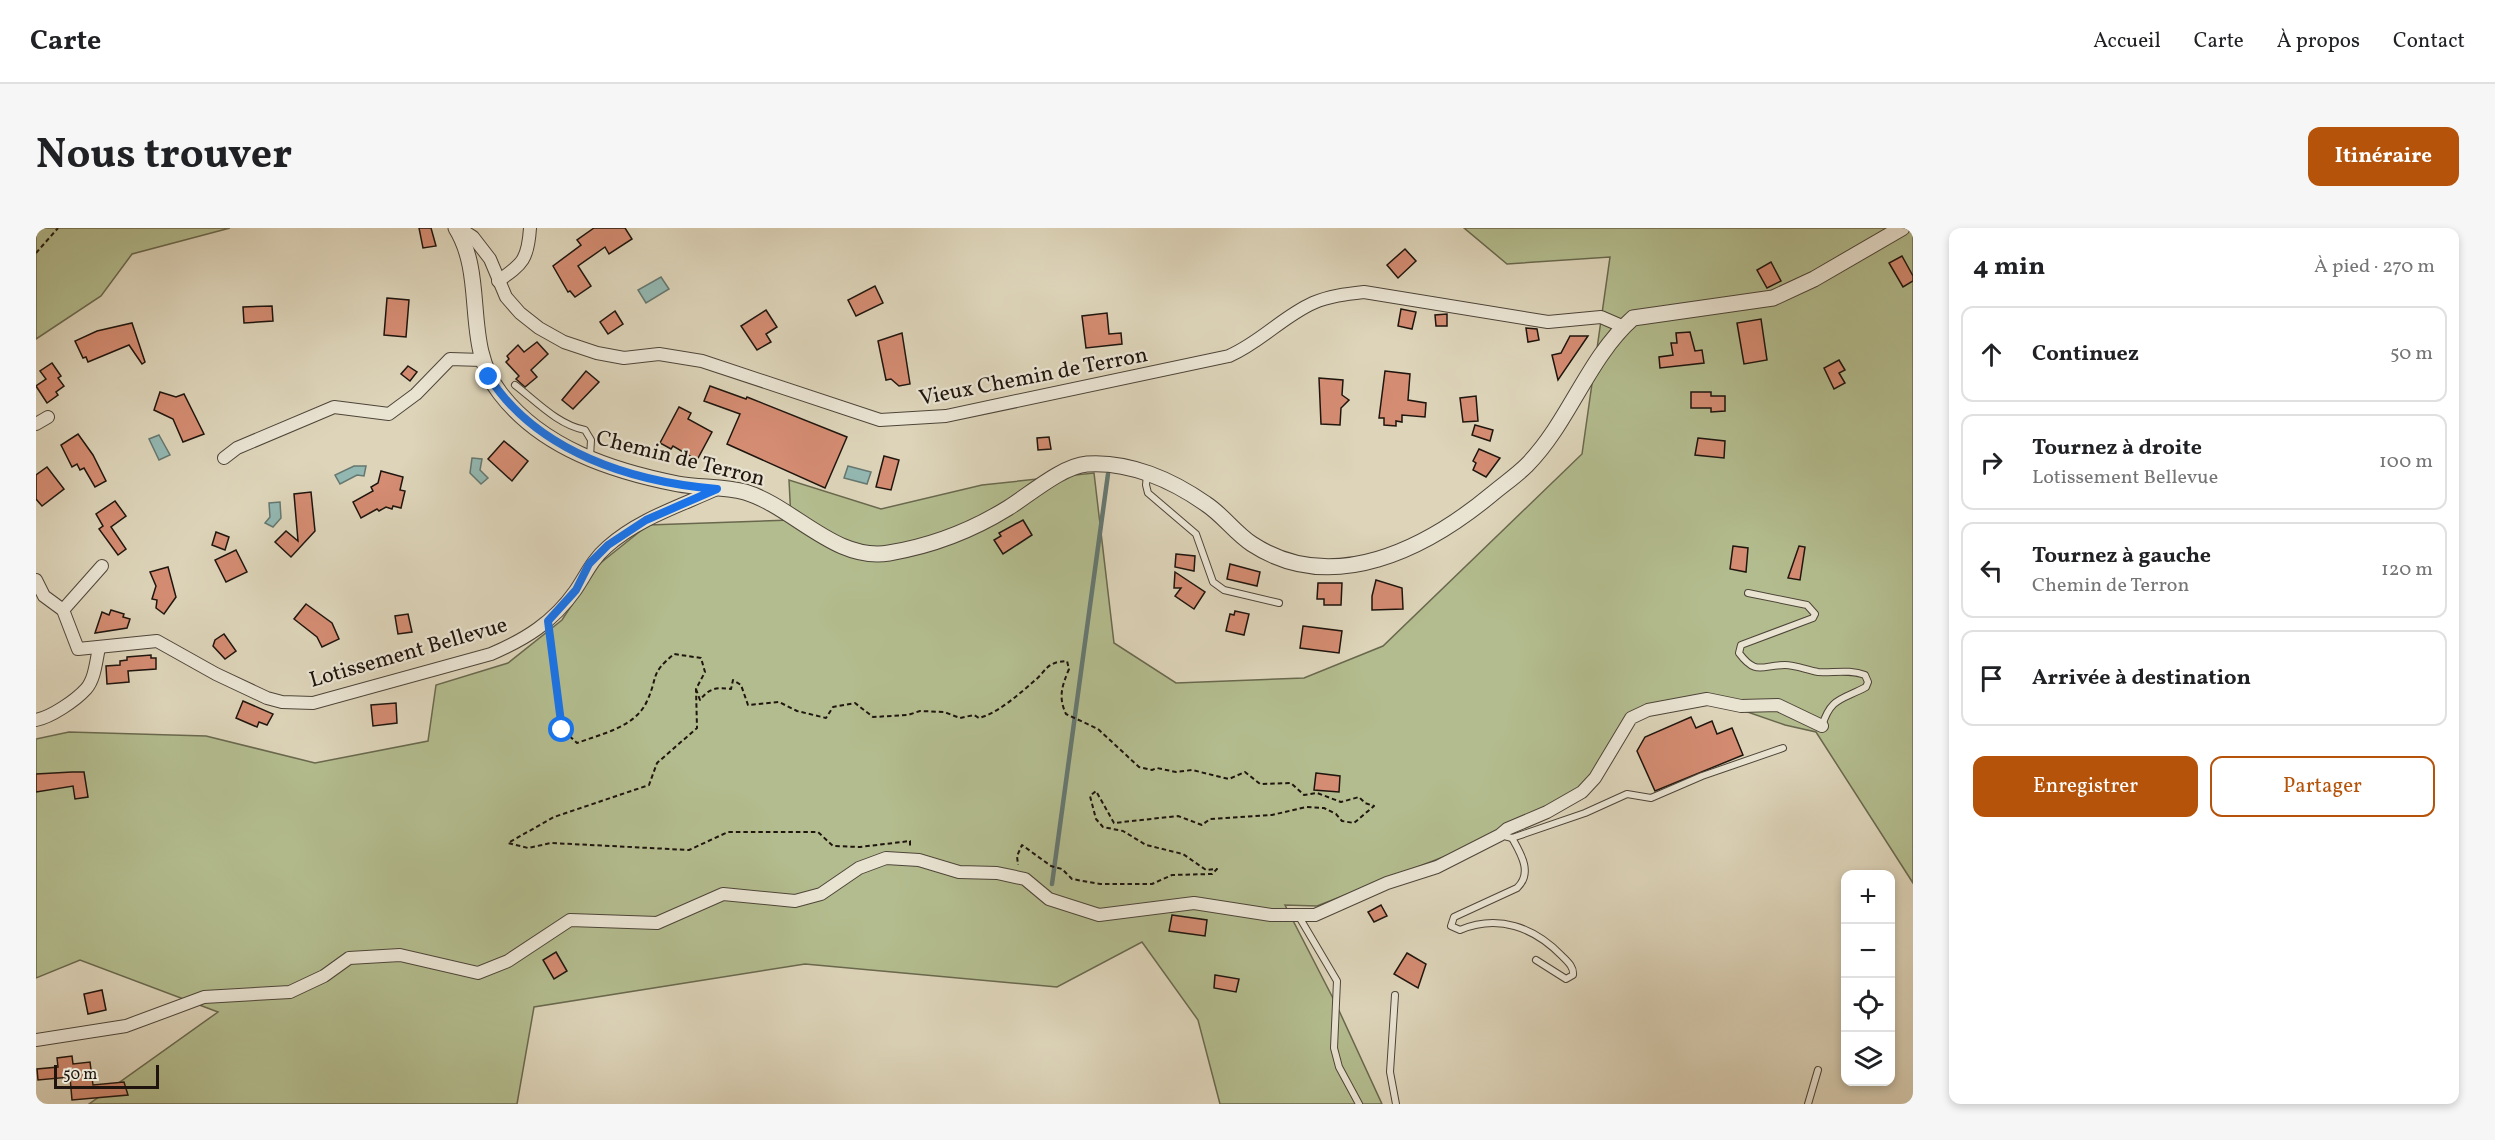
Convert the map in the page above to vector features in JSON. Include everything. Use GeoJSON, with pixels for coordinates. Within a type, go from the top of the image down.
{"type":"FeatureCollection","features":[{"type":"Feature","properties":{"kind":"street","name":"Vieux Chemin de Terron"},"geometry":{"type":"LineString","coordinates":[[457,228],[473,237],[490,259],[506,297],[520,313],[539,328],[564,342],[597,353],[624,358],[659,354],[702,361],[880,420],[946,416],[1230,356],[1253,346],[1285,320],[1313,303],[1339,295],[1364,292],[1548,322],[1601,317],[1624,327]]}},
{"type":"Feature","properties":{"kind":"street","name":"Chemin de Terron"},"geometry":{"type":"LineString","coordinates":[[457,228],[467,252],[482,360],[499,393],[524,419],[559,444],[610,466],[677,484],[743,492],[773,503],[851,551],[883,554],[962,533],[1007,508],[1048,481],[1084,464],[1147,473],[1208,505],[1250,543],[1286,562],[1332,565],[1361,563],[1403,552],[1437,536],[1528,464],[1564,415],[1598,358],[1633,318],[1773,298],[1814,279],[1880,233],[1902,228]]}},
{"type":"Feature","properties":{"kind":"street"},"geometry":{"type":"LineString","coordinates":[[498,280],[519,267],[529,245],[530,228]]}},
{"type":"Feature","properties":{"kind":"street"},"geometry":{"type":"LineString","coordinates":[[224,458],[248,443],[334,407],[389,414],[416,394],[450,359],[482,360]]}},
{"type":"Feature","properties":{"kind":"street"},"geometry":{"type":"LineString","coordinates":[[36,424],[48,417]]}},
{"type":"Feature","properties":{"kind":"street","name":"Lotissement Bellevue"},"geometry":{"type":"LineString","coordinates":[[63,610],[78,649],[157,641],[216,674],[267,698],[282,702],[313,703],[491,654],[518,642],[548,621],[576,590],[589,564],[608,545],[646,520],[717,489]]}},
{"type":"Feature","properties":{"kind":"street"},"geometry":{"type":"LineString","coordinates":[[36,580],[40,598],[63,610],[102,566]]}},
{"type":"Feature","properties":{"kind":"street"},"geometry":{"type":"LineString","coordinates":[[36,720],[62,707],[86,689],[95,670],[99,648]]}},
{"type":"Feature","properties":{"kind":"street"},"geometry":{"type":"LineString","coordinates":[[36,1040],[126,1026],[204,997],[290,992],[324,976],[349,958],[400,955],[478,973],[508,961],[570,920],[657,923],[723,894],[795,901],[821,894],[859,868],[886,858],[910,859],[959,872],[997,873],[1025,879],[1048,899],[1099,915],[1153,906],[1194,903],[1271,915],[1315,915],[1387,883],[1437,867],[1506,837],[1507,829],[1547,812],[1582,792],[1595,778],[1631,718],[1648,710],[1707,699],[1741,706],[1778,705],[1822,726]]}},
{"type":"Feature","properties":{"kind":"lane"},"geometry":{"type":"LineString","coordinates":[[514,385],[553,416],[573,428],[585,430],[591,440],[590,458]]}},
{"type":"Feature","properties":{"kind":"lane"},"geometry":{"type":"LineString","coordinates":[[1147,473],[1148,493],[1196,534],[1213,582],[1224,590],[1279,603]]}},
{"type":"Feature","properties":{"kind":"lane"},"geometry":{"type":"LineString","coordinates":[[1748,593],[1807,605],[1815,614],[1812,618],[1741,645],[1739,653],[1746,662],[1762,669],[1786,665],[1802,670],[1857,672],[1865,675],[1868,682],[1866,687],[1837,699],[1828,708],[1822,726]]}},
{"type":"Feature","properties":{"kind":"lane"},"geometry":{"type":"LineString","coordinates":[[1536,960],[1561,977],[1566,979],[1573,975],[1571,966],[1552,946],[1535,933],[1517,926],[1489,922],[1460,930],[1451,926],[1454,917],[1517,888],[1524,882],[1526,876],[1522,856],[1506,837],[1585,813],[1627,794],[1651,798],[1702,776],[1783,748]]}},
{"type":"Feature","properties":{"kind":"lane"},"geometry":{"type":"LineString","coordinates":[[1298,915],[1336,981],[1334,1048],[1339,1067],[1359,1104]]}},
{"type":"Feature","properties":{"kind":"lane"},"geometry":{"type":"LineString","coordinates":[[1395,995],[1390,1072],[1396,1104]]}},
{"type":"Feature","properties":{"kind":"lane"},"geometry":{"type":"LineString","coordinates":[[1808,1104],[1818,1071]]}},
{"type":"Feature","properties":{"kind":"path"},"geometry":{"type":"LineString","coordinates":[[36,253],[58,228]]}},
{"type":"Feature","properties":{"kind":"path"},"geometry":{"type":"LineString","coordinates":[[548,621],[562,730],[577,743],[622,727],[647,703],[657,668],[674,654],[701,658],[705,672],[696,689],[697,728],[657,763],[649,785],[554,818],[508,843],[528,848],[551,843],[689,850],[728,832],[818,832],[833,846],[860,847],[910,841],[910,859]]}},
{"type":"Feature","properties":{"kind":"path"},"geometry":{"type":"LineString","coordinates":[[696,689],[700,700],[707,691],[719,688],[731,689],[732,680],[741,685],[748,705],[779,702],[797,711],[826,718],[833,707],[855,703],[873,717],[908,715],[920,711],[944,711],[960,718],[974,715],[979,718],[988,715],[1036,681],[1042,670],[1055,662],[1067,661],[1070,669],[1062,686],[1060,701],[1066,714],[1098,729],[1139,766],[1152,770],[1157,768],[1176,772],[1192,770],[1229,779],[1245,772],[1260,784],[1291,783],[1304,795],[1317,793],[1341,802],[1359,797],[1365,803],[1374,806],[1354,823],[1342,821],[1336,814],[1324,808],[1306,807],[1272,815],[1210,819],[1202,825],[1178,816],[1114,823],[1096,791],[1090,796],[1090,804],[1096,819],[1103,827],[1124,831],[1146,845],[1183,854],[1206,870],[1217,868],[1212,874],[1188,873],[1172,875],[1152,884],[1115,886],[1072,879],[1062,868],[1051,866],[1022,845],[1017,856],[1019,870],[1016,877]]}},
{"type":"Feature","properties":{"kind":"green space"},"geometry":{"type":"Polygon","coordinates":[[[36,228],[230,228],[132,254],[101,296],[36,339],[36,228]]]}},
{"type":"Feature","properties":{"kind":"green space"},"geometry":{"type":"Polygon","coordinates":[[[1464,228],[1913,228],[1913,883],[1816,732],[1785,725],[1736,708],[1700,703],[1643,717],[1634,722],[1599,781],[1518,828],[1317,906],[1285,905],[1336,1004],[1382,1104],[1220,1104],[1198,1020],[1142,942],[1057,987],[805,964],[534,1007],[517,1104],[89,1104],[218,1012],[80,960],[36,978],[36,739],[69,732],[206,736],[315,763],[428,741],[436,685],[508,663],[562,620],[598,565],[648,525],[791,520],[789,480],[881,509],[982,485],[1094,473],[1114,643],[1176,683],[1304,678],[1383,646],[1582,454],[1610,257],[1507,264],[1464,228]]]}},
{"type":"Feature","properties":{"kind":"water"},"geometry":{"type":"Polygon","coordinates":[[[661,277],[669,289],[646,303],[638,290],[661,277]]]}},
{"type":"Feature","properties":{"kind":"water"},"geometry":{"type":"Polygon","coordinates":[[[159,435],[170,455],[159,460],[149,439],[159,435]]]}},
{"type":"Feature","properties":{"kind":"water"},"geometry":{"type":"Polygon","coordinates":[[[472,458],[482,459],[480,470],[488,478],[481,484],[470,473],[472,458]]]}},
{"type":"Feature","properties":{"kind":"water"},"geometry":{"type":"Polygon","coordinates":[[[354,466],[366,466],[364,476],[357,475],[340,484],[335,475],[354,466]]]}},
{"type":"Feature","properties":{"kind":"water"},"geometry":{"type":"Polygon","coordinates":[[[848,466],[871,472],[867,484],[844,478],[848,466]]]}},
{"type":"Feature","properties":{"kind":"water"},"geometry":{"type":"Polygon","coordinates":[[[280,502],[281,518],[273,527],[265,523],[270,517],[269,503],[280,502]]]}},
{"type":"Feature","properties":{"kind":"building"},"geometry":{"type":"Polygon","coordinates":[[[419,228],[431,228],[436,246],[423,248],[419,228]]]}},
{"type":"Feature","properties":{"kind":"building"},"geometry":{"type":"Polygon","coordinates":[[[594,228],[625,228],[632,239],[609,254],[605,247],[578,266],[591,286],[575,297],[570,291],[568,292],[553,266],[581,245],[577,240],[594,228]]]}},
{"type":"Feature","properties":{"kind":"building"},"geometry":{"type":"Polygon","coordinates":[[[1405,249],[1416,261],[1398,278],[1387,265],[1405,249]]]}},
{"type":"Feature","properties":{"kind":"building"},"geometry":{"type":"Polygon","coordinates":[[[1902,256],[1913,276],[1913,281],[1903,287],[1889,263],[1902,256]]]}},
{"type":"Feature","properties":{"kind":"building"},"geometry":{"type":"Polygon","coordinates":[[[1771,262],[1781,281],[1767,288],[1757,270],[1771,262]]]}},
{"type":"Feature","properties":{"kind":"building"},"geometry":{"type":"Polygon","coordinates":[[[875,286],[883,303],[856,316],[848,300],[875,286]]]}},
{"type":"Feature","properties":{"kind":"building"},"geometry":{"type":"Polygon","coordinates":[[[387,298],[409,300],[406,337],[384,335],[387,298]]]}},
{"type":"Feature","properties":{"kind":"building"},"geometry":{"type":"Polygon","coordinates":[[[272,306],[273,321],[244,323],[243,307],[272,306]]]}},
{"type":"Feature","properties":{"kind":"building"},"geometry":{"type":"Polygon","coordinates":[[[1401,309],[1416,312],[1412,329],[1398,326],[1401,309]]]}},
{"type":"Feature","properties":{"kind":"building"},"geometry":{"type":"Polygon","coordinates":[[[766,310],[777,327],[766,334],[771,342],[757,350],[741,326],[766,310]]]}},
{"type":"Feature","properties":{"kind":"building"},"geometry":{"type":"Polygon","coordinates":[[[615,311],[623,324],[608,334],[600,322],[615,311]]]}},
{"type":"Feature","properties":{"kind":"building"},"geometry":{"type":"Polygon","coordinates":[[[1107,313],[1109,334],[1121,333],[1122,344],[1086,348],[1082,316],[1107,313]]]}},
{"type":"Feature","properties":{"kind":"building"},"geometry":{"type":"Polygon","coordinates":[[[1447,314],[1447,326],[1436,326],[1435,315],[1447,314]]]}},
{"type":"Feature","properties":{"kind":"building"},"geometry":{"type":"Polygon","coordinates":[[[1761,319],[1767,360],[1744,364],[1737,323],[1761,319]]]}},
{"type":"Feature","properties":{"kind":"building"},"geometry":{"type":"Polygon","coordinates":[[[132,323],[145,362],[142,364],[129,345],[88,362],[86,357],[83,358],[75,341],[97,331],[132,323]]]}},
{"type":"Feature","properties":{"kind":"building"},"geometry":{"type":"Polygon","coordinates":[[[1526,328],[1537,329],[1539,340],[1528,342],[1526,328]]]}},
{"type":"Feature","properties":{"kind":"building"},"geometry":{"type":"Polygon","coordinates":[[[1690,332],[1695,351],[1702,350],[1704,363],[1660,368],[1659,357],[1673,355],[1671,343],[1677,343],[1676,333],[1690,332]]]}},
{"type":"Feature","properties":{"kind":"building"},"geometry":{"type":"Polygon","coordinates":[[[902,333],[910,384],[899,386],[891,379],[886,380],[878,341],[902,333]]]}},
{"type":"Feature","properties":{"kind":"building"},"geometry":{"type":"Polygon","coordinates":[[[1570,336],[1588,336],[1558,380],[1552,355],[1561,353],[1570,336]]]}},
{"type":"Feature","properties":{"kind":"building"},"geometry":{"type":"Polygon","coordinates":[[[537,342],[548,354],[531,370],[537,377],[525,387],[516,379],[519,376],[506,362],[509,359],[507,356],[518,345],[524,352],[537,342]]]}},
{"type":"Feature","properties":{"kind":"building"},"geometry":{"type":"Polygon","coordinates":[[[1839,360],[1845,370],[1839,373],[1845,383],[1834,389],[1824,368],[1839,360]]]}},
{"type":"Feature","properties":{"kind":"building"},"geometry":{"type":"Polygon","coordinates":[[[52,363],[61,376],[58,378],[64,386],[56,392],[58,395],[47,403],[36,386],[46,379],[40,371],[52,363]]]}},
{"type":"Feature","properties":{"kind":"building"},"geometry":{"type":"Polygon","coordinates":[[[408,366],[417,372],[410,381],[401,374],[408,366]]]}},
{"type":"Feature","properties":{"kind":"building"},"geometry":{"type":"Polygon","coordinates":[[[586,371],[599,382],[573,409],[562,400],[586,371]]]}},
{"type":"Feature","properties":{"kind":"building"},"geometry":{"type":"Polygon","coordinates":[[[1385,371],[1410,374],[1408,400],[1426,403],[1425,417],[1402,415],[1402,422],[1396,421],[1396,426],[1384,425],[1384,418],[1379,418],[1385,371]]]}},
{"type":"Feature","properties":{"kind":"building"},"geometry":{"type":"Polygon","coordinates":[[[1319,378],[1343,380],[1342,395],[1349,400],[1341,408],[1340,425],[1321,424],[1319,378]]]}},
{"type":"Feature","properties":{"kind":"building"},"geometry":{"type":"Polygon","coordinates":[[[710,386],[746,399],[747,397],[847,437],[825,488],[727,444],[740,414],[704,401],[710,386]]]}},
{"type":"Feature","properties":{"kind":"building"},"geometry":{"type":"Polygon","coordinates":[[[160,392],[176,397],[184,394],[204,434],[183,442],[173,419],[154,410],[160,392]]]}},
{"type":"Feature","properties":{"kind":"building"},"geometry":{"type":"Polygon","coordinates":[[[1691,392],[1711,392],[1711,396],[1725,396],[1725,411],[1711,412],[1711,408],[1691,408],[1691,392]]]}},
{"type":"Feature","properties":{"kind":"building"},"geometry":{"type":"Polygon","coordinates":[[[1476,396],[1478,421],[1463,422],[1460,398],[1476,396]]]}},
{"type":"Feature","properties":{"kind":"building"},"geometry":{"type":"Polygon","coordinates":[[[679,407],[691,413],[688,419],[712,432],[697,460],[673,446],[671,449],[660,443],[679,407]]]}},
{"type":"Feature","properties":{"kind":"building"},"geometry":{"type":"Polygon","coordinates":[[[1475,425],[1493,430],[1490,441],[1472,435],[1475,425]]]}},
{"type":"Feature","properties":{"kind":"building"},"geometry":{"type":"Polygon","coordinates":[[[78,434],[93,455],[106,481],[95,487],[84,468],[80,470],[77,464],[72,467],[61,445],[78,434]]]}},
{"type":"Feature","properties":{"kind":"building"},"geometry":{"type":"Polygon","coordinates":[[[1049,437],[1051,449],[1038,450],[1037,438],[1049,437]]]}},
{"type":"Feature","properties":{"kind":"building"},"geometry":{"type":"Polygon","coordinates":[[[1698,438],[1725,441],[1724,458],[1695,455],[1698,438]]]}},
{"type":"Feature","properties":{"kind":"building"},"geometry":{"type":"Polygon","coordinates":[[[504,441],[528,461],[512,481],[488,459],[504,441]]]}},
{"type":"Feature","properties":{"kind":"building"},"geometry":{"type":"Polygon","coordinates":[[[1479,449],[1500,458],[1486,477],[1473,470],[1476,463],[1473,461],[1479,449]]]}},
{"type":"Feature","properties":{"kind":"building"},"geometry":{"type":"Polygon","coordinates":[[[884,456],[899,460],[891,490],[876,487],[884,456]]]}},
{"type":"Feature","properties":{"kind":"building"},"geometry":{"type":"Polygon","coordinates":[[[47,467],[64,489],[42,506],[36,499],[36,475],[47,467]]]}},
{"type":"Feature","properties":{"kind":"building"},"geometry":{"type":"Polygon","coordinates":[[[381,471],[403,477],[400,490],[405,491],[401,508],[393,506],[392,509],[386,507],[379,511],[377,509],[361,518],[353,502],[373,491],[371,487],[378,483],[381,471]]]}},
{"type":"Feature","properties":{"kind":"building"},"geometry":{"type":"Polygon","coordinates":[[[311,492],[315,531],[291,557],[275,542],[286,531],[298,541],[294,494],[311,492]]]}},
{"type":"Feature","properties":{"kind":"building"},"geometry":{"type":"Polygon","coordinates":[[[115,501],[126,516],[111,527],[126,549],[118,555],[99,529],[103,526],[96,514],[115,501]]]}},
{"type":"Feature","properties":{"kind":"building"},"geometry":{"type":"Polygon","coordinates":[[[1023,520],[1032,535],[1003,554],[994,540],[1001,536],[999,533],[1023,520]]]}},
{"type":"Feature","properties":{"kind":"building"},"geometry":{"type":"Polygon","coordinates":[[[216,532],[229,537],[225,550],[212,545],[216,532]]]}},
{"type":"Feature","properties":{"kind":"building"},"geometry":{"type":"Polygon","coordinates":[[[1733,546],[1748,548],[1746,572],[1730,569],[1733,546]]]}},
{"type":"Feature","properties":{"kind":"building"},"geometry":{"type":"Polygon","coordinates":[[[1799,546],[1805,547],[1800,580],[1788,578],[1799,546]]]}},
{"type":"Feature","properties":{"kind":"building"},"geometry":{"type":"Polygon","coordinates":[[[236,550],[247,572],[226,582],[215,560],[236,550]]]}},
{"type":"Feature","properties":{"kind":"building"},"geometry":{"type":"Polygon","coordinates":[[[1176,554],[1195,556],[1194,571],[1175,567],[1176,554]]]}},
{"type":"Feature","properties":{"kind":"building"},"geometry":{"type":"Polygon","coordinates":[[[1230,564],[1260,572],[1257,586],[1227,579],[1230,564]]]}},
{"type":"Feature","properties":{"kind":"building"},"geometry":{"type":"Polygon","coordinates":[[[168,567],[176,597],[164,614],[156,608],[157,600],[152,599],[156,586],[150,572],[168,567]]]}},
{"type":"Feature","properties":{"kind":"building"},"geometry":{"type":"Polygon","coordinates":[[[1175,572],[1205,592],[1194,609],[1175,596],[1181,588],[1174,588],[1175,572]]]}},
{"type":"Feature","properties":{"kind":"building"},"geometry":{"type":"Polygon","coordinates":[[[1376,580],[1402,588],[1403,609],[1372,610],[1372,596],[1376,580]]]}},
{"type":"Feature","properties":{"kind":"building"},"geometry":{"type":"Polygon","coordinates":[[[1318,583],[1342,583],[1341,605],[1324,605],[1324,599],[1317,599],[1318,583]]]}},
{"type":"Feature","properties":{"kind":"building"},"geometry":{"type":"Polygon","coordinates":[[[306,604],[332,623],[339,639],[322,647],[317,637],[294,619],[306,604]]]}},
{"type":"Feature","properties":{"kind":"building"},"geometry":{"type":"Polygon","coordinates":[[[111,610],[124,614],[123,617],[130,619],[127,628],[95,633],[102,612],[109,615],[111,610]]]}},
{"type":"Feature","properties":{"kind":"building"},"geometry":{"type":"Polygon","coordinates":[[[1235,611],[1249,614],[1244,635],[1226,631],[1230,614],[1234,615],[1235,611]]]}},
{"type":"Feature","properties":{"kind":"building"},"geometry":{"type":"Polygon","coordinates":[[[408,614],[412,632],[398,634],[395,616],[408,614]]]}},
{"type":"Feature","properties":{"kind":"building"},"geometry":{"type":"Polygon","coordinates":[[[1303,626],[1342,631],[1339,653],[1300,648],[1303,626]]]}},
{"type":"Feature","properties":{"kind":"building"},"geometry":{"type":"Polygon","coordinates":[[[224,634],[236,651],[225,659],[213,646],[215,640],[224,634]]]}},
{"type":"Feature","properties":{"kind":"building"},"geometry":{"type":"Polygon","coordinates":[[[151,655],[151,658],[156,658],[156,669],[128,671],[129,682],[107,684],[106,666],[120,665],[120,661],[127,660],[127,657],[151,655]]]}},
{"type":"Feature","properties":{"kind":"building"},"geometry":{"type":"Polygon","coordinates":[[[243,701],[273,714],[267,725],[259,722],[257,727],[236,718],[243,701]]]}},
{"type":"Feature","properties":{"kind":"building"},"geometry":{"type":"Polygon","coordinates":[[[396,703],[397,723],[373,726],[371,705],[396,703]]]}},
{"type":"Feature","properties":{"kind":"building"},"geometry":{"type":"Polygon","coordinates":[[[1691,717],[1696,728],[1712,721],[1717,734],[1732,728],[1743,755],[1655,791],[1637,751],[1645,737],[1691,717]]]}},
{"type":"Feature","properties":{"kind":"building"},"geometry":{"type":"Polygon","coordinates":[[[84,772],[88,797],[75,799],[73,786],[36,792],[36,774],[84,772]]]}},
{"type":"Feature","properties":{"kind":"building"},"geometry":{"type":"Polygon","coordinates":[[[1316,773],[1340,776],[1339,792],[1314,790],[1316,773]]]}},
{"type":"Feature","properties":{"kind":"building"},"geometry":{"type":"Polygon","coordinates":[[[1381,905],[1387,916],[1374,922],[1368,912],[1381,905]]]}},
{"type":"Feature","properties":{"kind":"building"},"geometry":{"type":"Polygon","coordinates":[[[1172,915],[1207,920],[1205,936],[1169,931],[1172,915]]]}},
{"type":"Feature","properties":{"kind":"building"},"geometry":{"type":"Polygon","coordinates":[[[556,952],[567,971],[554,979],[543,960],[556,952]]]}},
{"type":"Feature","properties":{"kind":"building"},"geometry":{"type":"Polygon","coordinates":[[[1407,953],[1426,964],[1418,988],[1394,974],[1407,953]]]}},
{"type":"Feature","properties":{"kind":"building"},"geometry":{"type":"Polygon","coordinates":[[[1215,975],[1239,979],[1236,992],[1214,988],[1215,975]]]}},
{"type":"Feature","properties":{"kind":"building"},"geometry":{"type":"Polygon","coordinates":[[[102,990],[106,1010],[88,1014],[84,994],[102,990]]]}},
{"type":"Feature","properties":{"kind":"building"},"geometry":{"type":"Polygon","coordinates":[[[72,1056],[73,1064],[90,1062],[93,1085],[124,1082],[128,1095],[72,1100],[70,1077],[38,1080],[37,1069],[58,1067],[57,1058],[72,1056]]]}},
{"type":"Feature","properties":{"kind":"waterway"},"geometry":{"type":"LineString","coordinates":[[1052,884],[1108,474]]}},
{"type":"Feature","properties":{"kind":"route"},"geometry":{"type":"LineString","coordinates":[[489,377],[499,393],[524,419],[540,432],[578,454],[610,466],[677,484],[717,489],[646,520],[608,545],[589,564],[576,590],[548,621],[562,730]]}}]}
